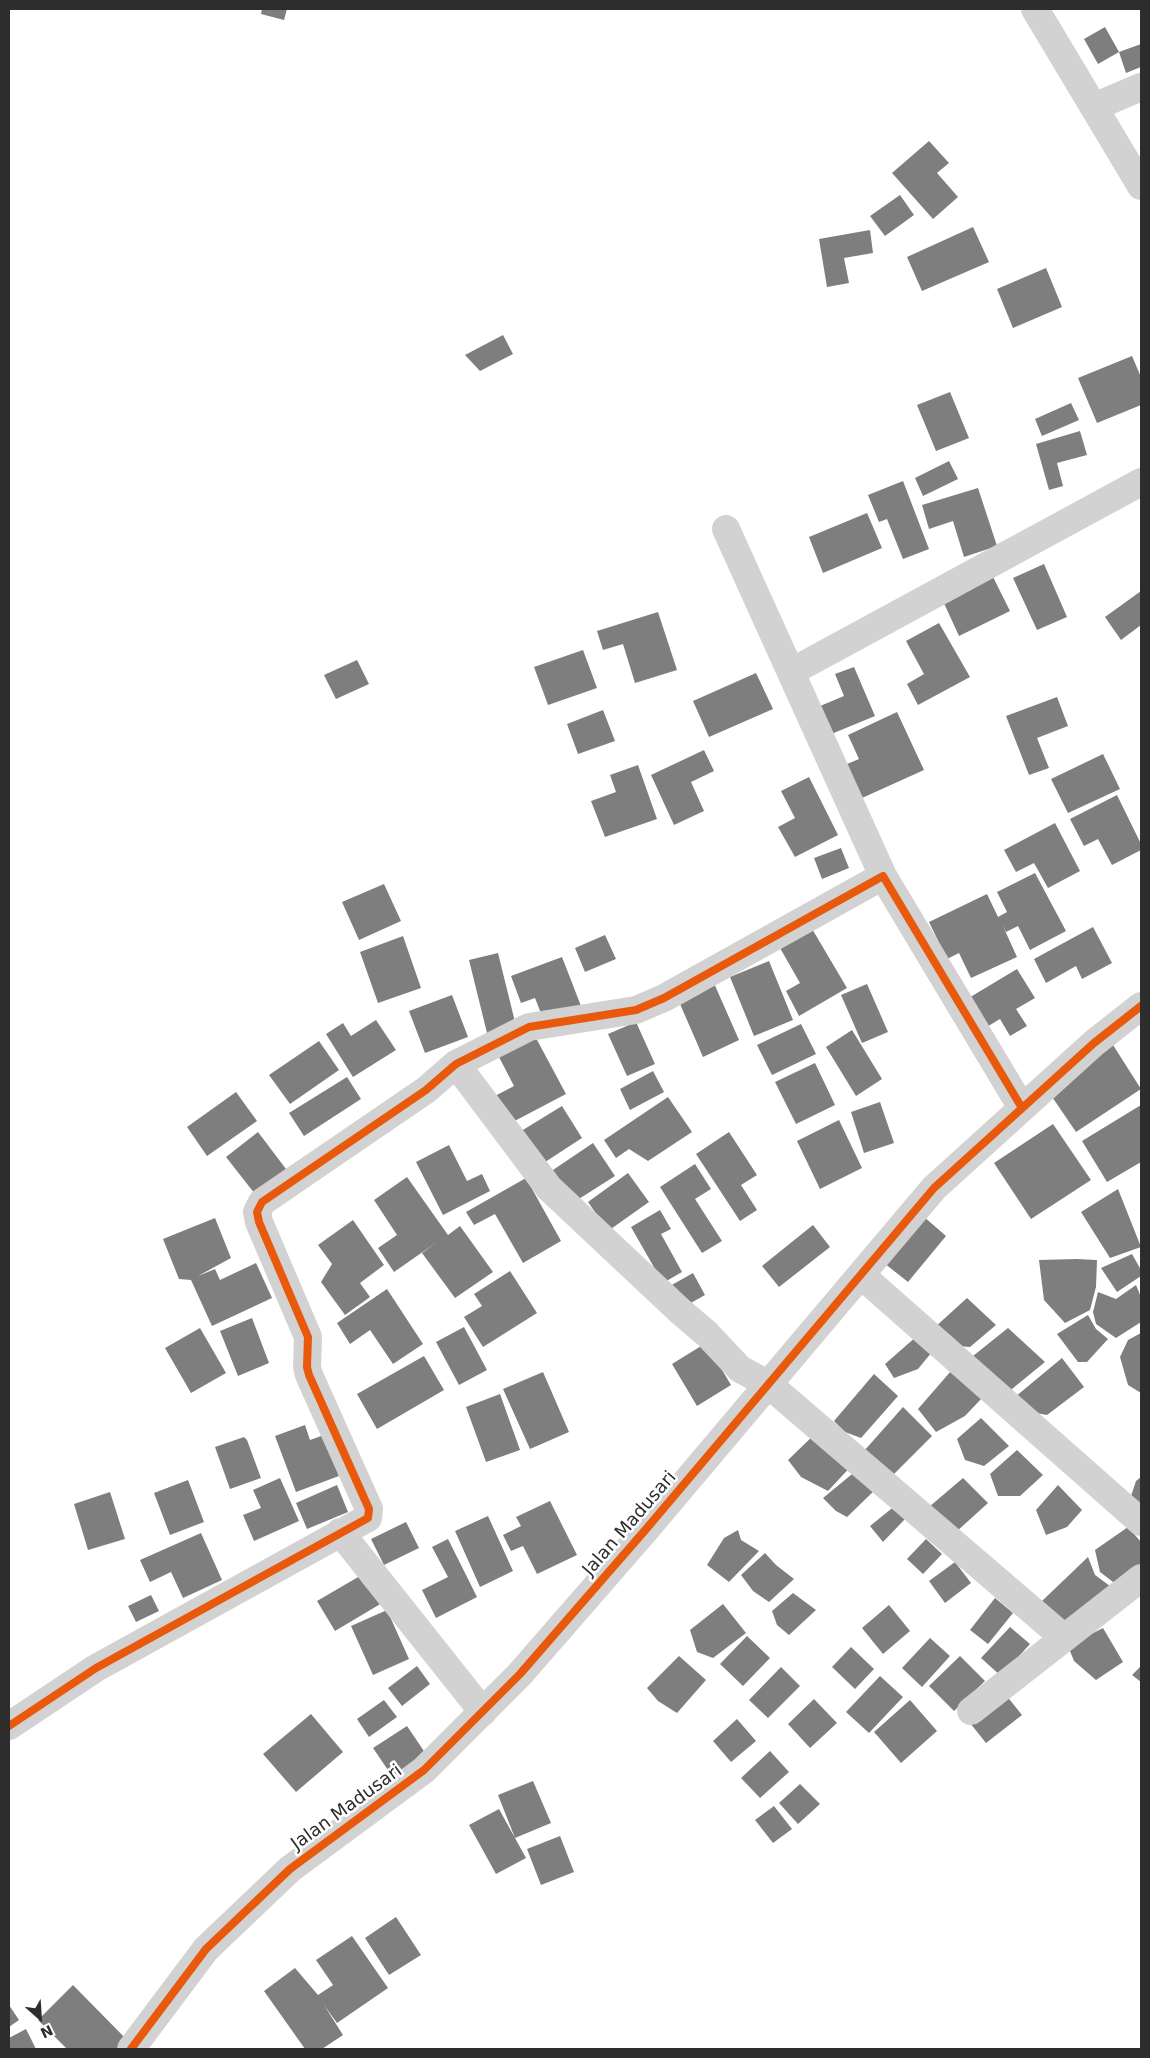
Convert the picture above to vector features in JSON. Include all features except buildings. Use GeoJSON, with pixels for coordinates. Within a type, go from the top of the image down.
{"type":"FeatureCollection","features":[{"type":"Feature","properties":{"kind":"street"},"geometry":{"type":"LineString","coordinates":[[1035,9],[1141,186]]}},
{"type":"Feature","properties":{"kind":"street"},"geometry":{"type":"LineString","coordinates":[[1094,107],[1141,87]]}},
{"type":"Feature","properties":{"kind":"street"},"geometry":{"type":"LineString","coordinates":[[791,672],[1141,482]]}},
{"type":"Feature","properties":{"kind":"street"},"geometry":{"type":"LineString","coordinates":[[726,529],[884,876],[1022,1108]]}},
{"type":"Feature","properties":{"kind":"street"},"geometry":{"type":"LineString","coordinates":[[9,1726],[96,1668],[368,1518],[369,1509],[309,1375],[307,1367],[308,1337],[258,1222],[257,1212],[262,1202],[426,1090],[456,1064],[529,1027],[636,1010],[664,998],[884,876]]}},
{"type":"Feature","properties":{"kind":"street","name":"Jalan Madusari"},"geometry":{"type":"LineString","coordinates":[[131,2049],[206,1949],[290,1869],[424,1770],[533,1660],[934,1188],[1094,1043],[1141,1006]]}},
{"type":"Feature","properties":{"kind":"street"},"geometry":{"type":"LineString","coordinates":[[456,1064],[549,1188],[707,1334],[740,1370],[768,1384],[1063,1637]]}},
{"type":"Feature","properties":{"kind":"street"},"geometry":{"type":"LineString","coordinates":[[862,1275],[1141,1522]]}},
{"type":"Feature","properties":{"kind":"street"},"geometry":{"type":"LineString","coordinates":[[340,1532],[483,1712]]}},
{"type":"Feature","properties":{"kind":"street"},"geometry":{"type":"LineString","coordinates":[[971,1711],[1063,1637],[1141,1578]]}},
{"type":"Feature","properties":{"kind":"cycle path"},"geometry":{"type":"LineString","coordinates":[[9,1726],[96,1668],[368,1518],[369,1509],[309,1375],[307,1367],[308,1337],[259,1222],[257,1212],[262,1202],[426,1090],[456,1064],[529,1027],[636,1010],[664,998],[883,876],[1022,1108]]}},
{"type":"Feature","properties":{"kind":"cycle path"},"geometry":{"type":"LineString","coordinates":[[131,2049],[206,1949],[290,1869],[424,1770],[520,1674],[647,1528],[934,1188],[1094,1043],[1141,1006]]}}]}
